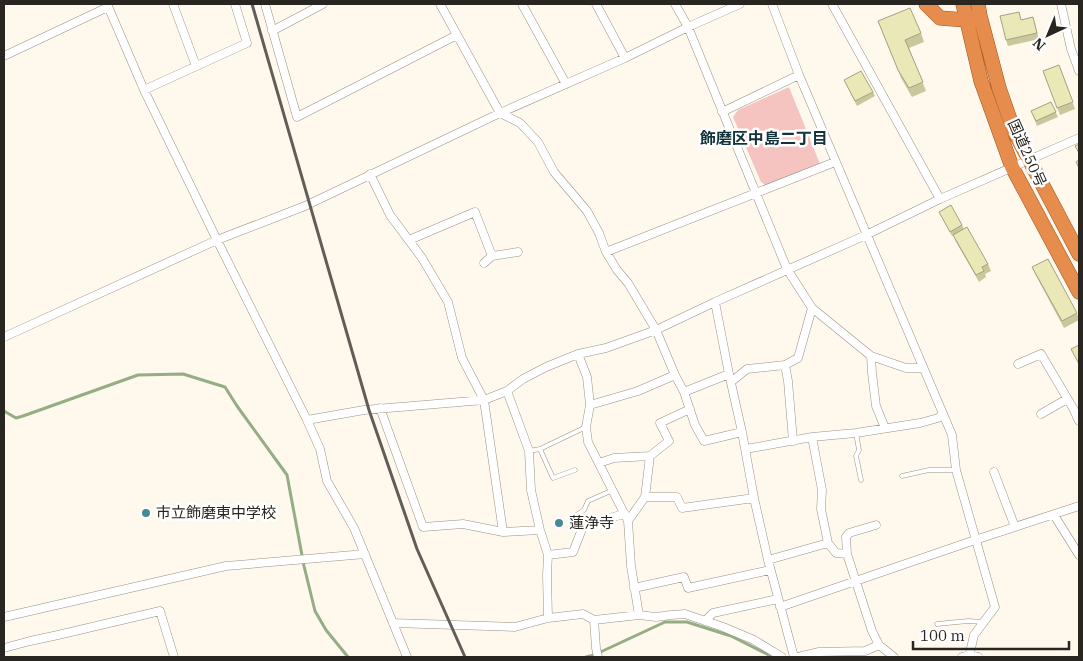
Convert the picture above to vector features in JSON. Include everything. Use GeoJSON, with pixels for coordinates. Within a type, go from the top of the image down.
{"type":"FeatureCollection","features":[{"type":"Feature","properties":{"kind":"highway"},"geometry":{"type":"LineString","coordinates":[[926,4],[940,18],[975,13]]}},
{"type":"Feature","properties":{"kind":"highway","name":"国道250号"},"geometry":{"type":"LineString","coordinates":[[962,4],[975,13],[1014,131],[1079,254]]}},
{"type":"Feature","properties":{"kind":"highway","name":"国道250号"},"geometry":{"type":"LineString","coordinates":[[975,13],[981,81],[1012,167],[1079,292]]}},
{"type":"Feature","properties":{"kind":"street"},"geometry":{"type":"LineString","coordinates":[[173,4],[196,66]]}},
{"type":"Feature","properties":{"kind":"street"},"geometry":{"type":"LineString","coordinates":[[144,90],[247,43],[236,4]]}},
{"type":"Feature","properties":{"kind":"street"},"geometry":{"type":"LineString","coordinates":[[265,4],[297,117],[457,34]]}},
{"type":"Feature","properties":{"kind":"street"},"geometry":{"type":"LineString","coordinates":[[272,31],[324,4]]}},
{"type":"Feature","properties":{"kind":"street"},"geometry":{"type":"LineString","coordinates":[[440,4],[500,113],[520,123],[538,142],[554,172],[587,210],[606,252],[628,283],[656,330],[684,392],[695,425],[704,441],[742,432]]}},
{"type":"Feature","properties":{"kind":"street"},"geometry":{"type":"LineString","coordinates":[[522,4],[566,84]]}},
{"type":"Feature","properties":{"kind":"street"},"geometry":{"type":"LineString","coordinates":[[596,4],[625,58]]}},
{"type":"Feature","properties":{"kind":"street"},"geometry":{"type":"LineString","coordinates":[[675,4],[688,27],[787,269],[812,308],[871,356],[906,368],[923,368]]}},
{"type":"Feature","properties":{"kind":"street"},"geometry":{"type":"LineString","coordinates":[[4,337],[217,240],[306,206],[500,113],[625,58],[740,4]]}},
{"type":"Feature","properties":{"kind":"street"},"geometry":{"type":"LineString","coordinates":[[772,4],[799,76],[952,435],[956,470],[995,607],[974,635],[967,657],[978,657]]}},
{"type":"Feature","properties":{"kind":"street"},"geometry":{"type":"LineString","coordinates":[[832,4],[940,199]]}},
{"type":"Feature","properties":{"kind":"street"},"geometry":{"type":"LineString","coordinates":[[1061,4],[1071,49],[1079,71]]}},
{"type":"Feature","properties":{"kind":"street"},"geometry":{"type":"LineString","coordinates":[[4,56],[107,5],[144,90],[307,420],[320,449],[327,481],[354,528],[406,657]]}},
{"type":"Feature","properties":{"kind":"street"},"geometry":{"type":"LineString","coordinates":[[722,112],[799,76]]}},
{"type":"Feature","properties":{"kind":"street"},"geometry":{"type":"LineString","coordinates":[[307,420],[380,408],[484,400],[507,391],[523,379],[546,367],[578,354],[606,348],[656,330],[787,269],[866,235],[940,199],[1079,138]]}},
{"type":"Feature","properties":{"kind":"street"},"geometry":{"type":"LineString","coordinates":[[606,252],[835,162]]}},
{"type":"Feature","properties":{"kind":"street"},"geometry":{"type":"LineString","coordinates":[[370,174],[390,215],[422,258],[448,302],[462,358],[484,400],[503,532]]}},
{"type":"Feature","properties":{"kind":"street"},"geometry":{"type":"LineString","coordinates":[[409,240],[475,212],[492,256]]}},
{"type":"Feature","properties":{"kind":"street"},"geometry":{"type":"LineString","coordinates":[[484,263],[492,256],[518,252]]}},
{"type":"Feature","properties":{"kind":"street"},"geometry":{"type":"LineString","coordinates":[[715,302],[770,570],[794,657]]}},
{"type":"Feature","properties":{"kind":"street"},"geometry":{"type":"LineString","coordinates":[[684,392],[730,378],[746,369],[786,365],[798,358],[812,308]]}},
{"type":"Feature","properties":{"kind":"street"},"geometry":{"type":"LineString","coordinates":[[578,354],[587,377],[590,405],[586,427],[588,442],[626,518],[630,566],[639,615]]}},
{"type":"Feature","properties":{"kind":"street"},"geometry":{"type":"LineString","coordinates":[[1018,364],[1041,354],[1067,399],[1076,406],[1079,421]]}},
{"type":"Feature","properties":{"kind":"street"},"geometry":{"type":"LineString","coordinates":[[871,356],[876,406],[885,428]]}},
{"type":"Feature","properties":{"kind":"street"},"geometry":{"type":"LineString","coordinates":[[786,365],[793,441]]}},
{"type":"Feature","properties":{"kind":"street"},"geometry":{"type":"LineString","coordinates":[[590,405],[638,391],[675,375]]}},
{"type":"Feature","properties":{"kind":"street"},"geometry":{"type":"LineString","coordinates":[[507,391],[529,451],[532,490],[540,530],[548,555],[546,575],[548,618]]}},
{"type":"Feature","properties":{"kind":"street"},"geometry":{"type":"LineString","coordinates":[[1041,414],[1067,399]]}},
{"type":"Feature","properties":{"kind":"street"},"geometry":{"type":"LineString","coordinates":[[380,408],[423,527],[462,524],[503,532],[540,530]]}},
{"type":"Feature","properties":{"kind":"street"},"geometry":{"type":"LineString","coordinates":[[599,464],[614,458],[650,456],[669,442],[660,423],[690,409]]}},
{"type":"Feature","properties":{"kind":"street"},"geometry":{"type":"LineString","coordinates":[[746,449],[812,437],[856,434],[920,423],[938,418],[943,414]]}},
{"type":"Feature","properties":{"kind":"street"},"geometry":{"type":"LineString","coordinates":[[812,437],[822,490],[821,509],[828,543],[836,553],[847,554]]}},
{"type":"Feature","properties":{"kind":"street"},"geometry":{"type":"LineString","coordinates":[[548,555],[573,552],[584,524],[626,518],[645,496],[650,456]]}},
{"type":"Feature","properties":{"kind":"street"},"geometry":{"type":"LineString","coordinates":[[994,472],[1015,527]]}},
{"type":"Feature","properties":{"kind":"street"},"geometry":{"type":"LineString","coordinates":[[645,496],[677,496],[682,508],[754,498]]}},
{"type":"Feature","properties":{"kind":"street"},"geometry":{"type":"LineString","coordinates":[[705,621],[714,613],[779,603],[856,581],[1079,506]]}},
{"type":"Feature","properties":{"kind":"street"},"geometry":{"type":"LineString","coordinates":[[1054,515],[1079,555]]}},
{"type":"Feature","properties":{"kind":"street"},"geometry":{"type":"LineString","coordinates":[[876,525],[849,533],[846,537],[847,554],[872,631],[879,645],[894,657]]}},
{"type":"Feature","properties":{"kind":"street"},"geometry":{"type":"LineString","coordinates":[[768,560],[828,543]]}},
{"type":"Feature","properties":{"kind":"street"},"geometry":{"type":"LineString","coordinates":[[4,617],[226,566],[365,554]]}},
{"type":"Feature","properties":{"kind":"street"},"geometry":{"type":"LineString","coordinates":[[634,588],[684,577],[688,588],[770,570]]}},
{"type":"Feature","properties":{"kind":"street"},"geometry":{"type":"LineString","coordinates":[[4,648],[160,611],[174,657]]}},
{"type":"Feature","properties":{"kind":"street"},"geometry":{"type":"LineString","coordinates":[[393,624],[515,627],[548,618],[583,614],[594,620],[639,615],[656,617],[685,614],[724,627],[754,640],[782,657]]}},
{"type":"Feature","properties":{"kind":"street"},"geometry":{"type":"LineString","coordinates":[[594,620],[598,654]]}},
{"type":"Feature","properties":{"kind":"street"},"geometry":{"type":"LineString","coordinates":[[798,657],[819,652],[865,651],[879,645]]}},
{"type":"Feature","properties":{"kind":"lane"},"geometry":{"type":"LineString","coordinates":[[529,451],[540,448],[586,427]]}},
{"type":"Feature","properties":{"kind":"lane"},"geometry":{"type":"LineString","coordinates":[[856,434],[859,450],[856,456],[861,480]]}},
{"type":"Feature","properties":{"kind":"lane"},"geometry":{"type":"LineString","coordinates":[[540,448],[553,478],[575,470]]}},
{"type":"Feature","properties":{"kind":"lane"},"geometry":{"type":"LineString","coordinates":[[902,476],[929,470],[956,470]]}},
{"type":"Feature","properties":{"kind":"lane"},"geometry":{"type":"LineString","coordinates":[[575,516],[584,510],[588,501],[613,490]]}},
{"type":"Feature","properties":{"kind":"lane"},"geometry":{"type":"LineString","coordinates":[[937,624],[968,621],[983,622]]}},
{"type":"Feature","properties":{"kind":"shaded area"},"geometry":{"type":"Polygon","coordinates":[[[789,87],[820,164],[767,186],[761,182],[733,117],[738,110],[789,87]]]}},
{"type":"Feature","properties":{"kind":"building"},"geometry":{"type":"Polygon","coordinates":[[[910,8],[921,33],[905,40],[923,82],[909,88],[898,70],[878,21],[910,8]]]}},
{"type":"Feature","properties":{"kind":"building"},"geometry":{"type":"Polygon","coordinates":[[[1019,12],[1021,20],[1033,17],[1037,33],[1006,40],[1000,16],[1019,12]]]}},
{"type":"Feature","properties":{"kind":"building"},"geometry":{"type":"Polygon","coordinates":[[[1059,65],[1073,102],[1057,108],[1043,71],[1059,65]]]}},
{"type":"Feature","properties":{"kind":"building"},"geometry":{"type":"Polygon","coordinates":[[[861,71],[873,92],[855,101],[844,80],[861,71]]]}},
{"type":"Feature","properties":{"kind":"building"},"geometry":{"type":"Polygon","coordinates":[[[1051,102],[1056,112],[1036,121],[1031,111],[1051,102]]]}},
{"type":"Feature","properties":{"kind":"building"},"geometry":{"type":"Polygon","coordinates":[[[1079,144],[1079,153],[1075,146],[1079,144]]]}},
{"type":"Feature","properties":{"kind":"building"},"geometry":{"type":"Polygon","coordinates":[[[951,205],[962,225],[950,232],[939,212],[951,205]]]}},
{"type":"Feature","properties":{"kind":"building"},"geometry":{"type":"Polygon","coordinates":[[[967,227],[988,264],[982,267],[984,271],[976,275],[953,235],[967,227]]]}},
{"type":"Feature","properties":{"kind":"building"},"geometry":{"type":"Polygon","coordinates":[[[1048,259],[1077,313],[1062,321],[1032,267],[1048,259]]]}},
{"type":"Feature","properties":{"kind":"building"},"geometry":{"type":"Polygon","coordinates":[[[1079,345],[1079,364],[1071,349],[1079,345]]]}},
{"type":"Feature","properties":{"kind":"waterway"},"geometry":{"type":"LineString","coordinates":[[4,411],[16,418],[138,375],[183,374],[225,387],[287,475],[304,566],[315,611],[326,630],[348,657]]}},
{"type":"Feature","properties":{"kind":"waterway"},"geometry":{"type":"LineString","coordinates":[[586,657],[665,622],[687,622],[731,636],[771,657]]}},
{"type":"Feature","properties":{"kind":"railway"},"geometry":{"type":"LineString","coordinates":[[252,4],[369,410],[417,549],[465,657]]}},
{"type":"Feature","properties":{"kind":"place","name":"市立飾磨東中学校"},"geometry":{"type":"Point","coordinates":[146,513]}},
{"type":"Feature","properties":{"kind":"place","name":"蓮浄寺"},"geometry":{"type":"Point","coordinates":[559,523]}},
{"type":"Feature","properties":{"kind":"district","name":"飾磨区中島二丁目"},"geometry":{"type":"Point","coordinates":[764,138]}}]}
